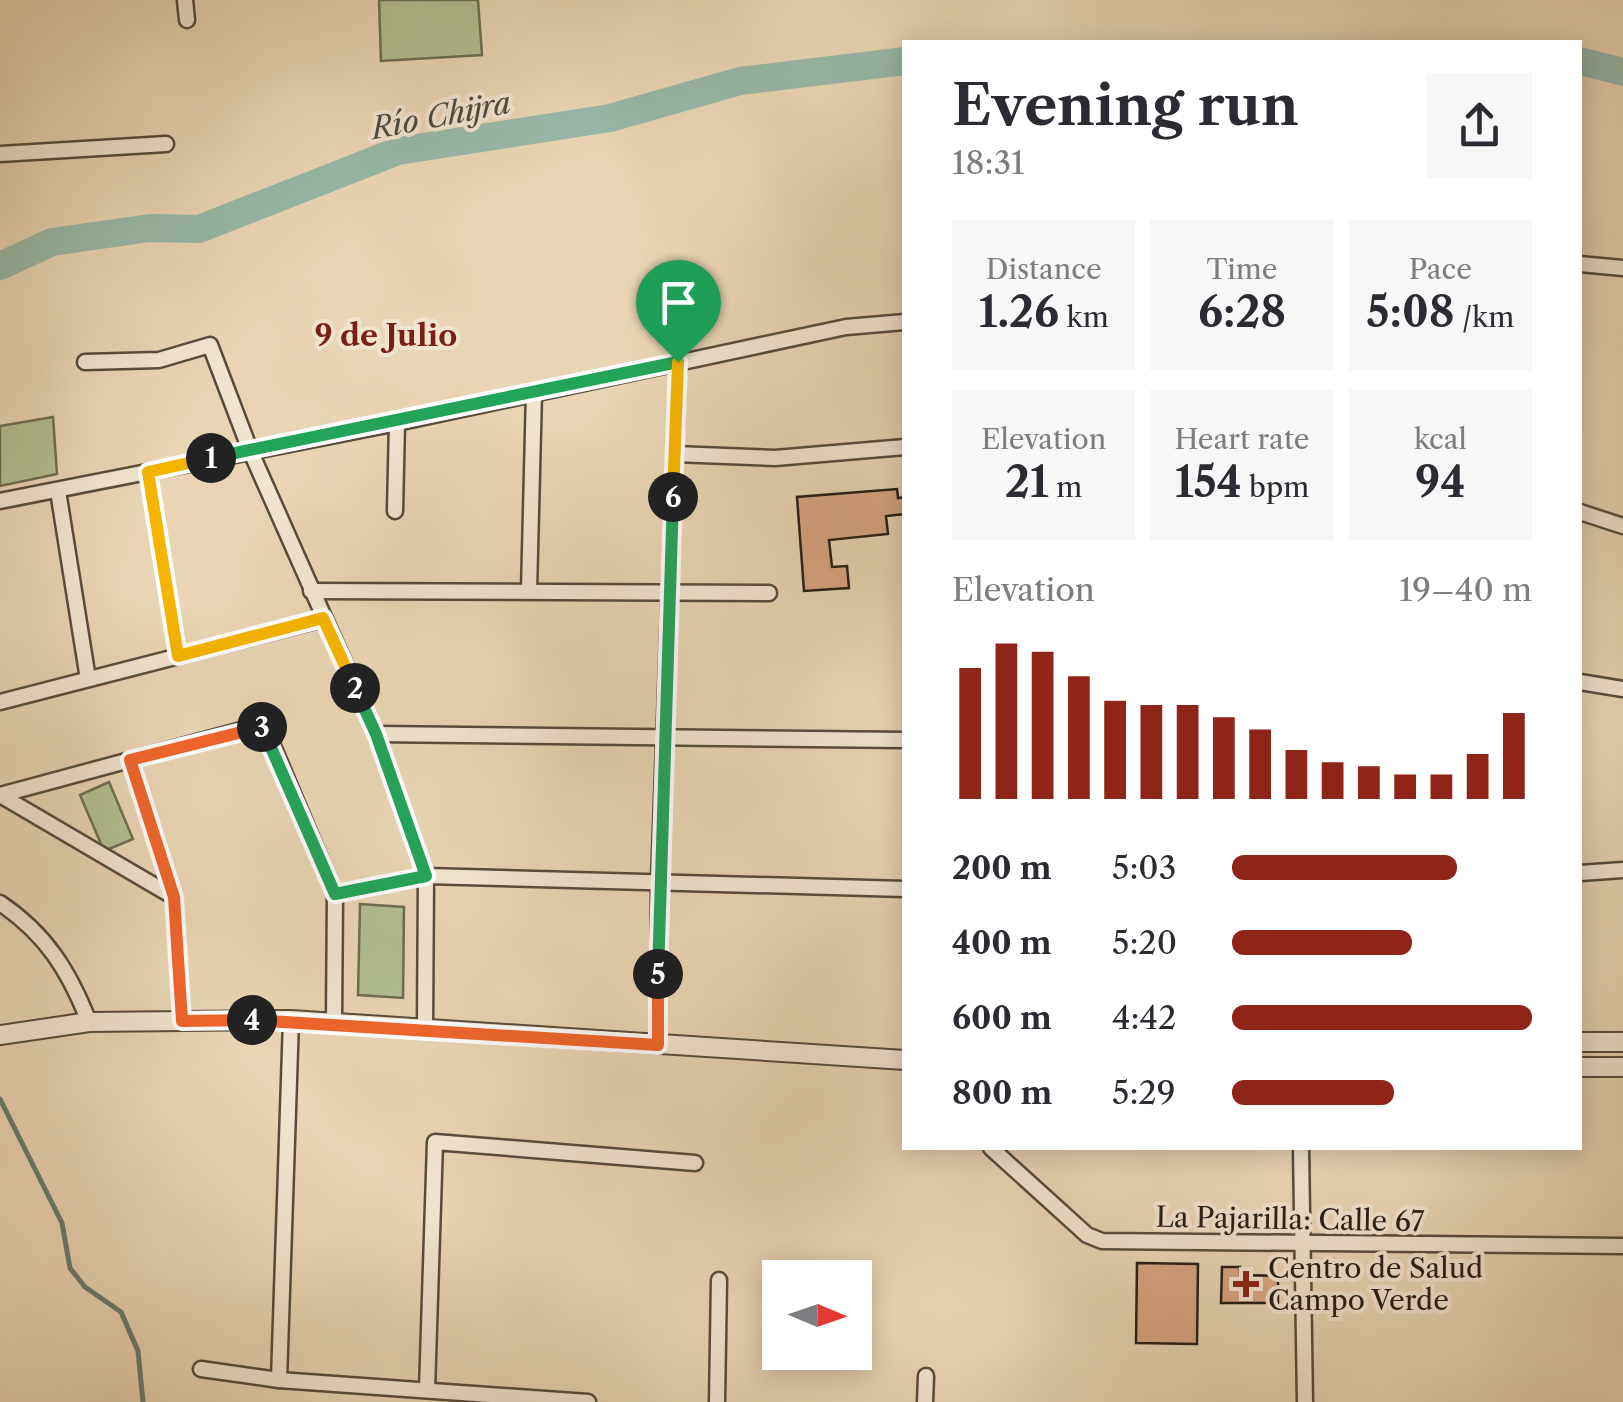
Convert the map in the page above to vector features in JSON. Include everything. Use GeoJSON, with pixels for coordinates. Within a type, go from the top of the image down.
{"type":"FeatureCollection","features":[{"type":"Feature","properties":{"kind":"street"},"geometry":{"type":"LineString","coordinates":[[186,0],[187,20]]}},
{"type":"Feature","properties":{"kind":"street"},"geometry":{"type":"LineString","coordinates":[[0,154],[166,144]]}},
{"type":"Feature","properties":{"kind":"street"},"geometry":{"type":"LineString","coordinates":[[1582,264],[1623,268]]}},
{"type":"Feature","properties":{"kind":"street"},"geometry":{"type":"LineString","coordinates":[[0,501],[397,423],[846,327],[902,322]]}},
{"type":"Feature","properties":{"kind":"street"},"geometry":{"type":"LineString","coordinates":[[86,362],[159,360],[210,345],[250,450],[376,734],[426,876],[424,1029]]}},
{"type":"Feature","properties":{"kind":"street"},"geometry":{"type":"LineString","coordinates":[[658,1045],[659,881],[678,362]]}},
{"type":"Feature","properties":{"kind":"street"},"geometry":{"type":"LineString","coordinates":[[528,591],[534,392]]}},
{"type":"Feature","properties":{"kind":"street"},"geometry":{"type":"LineString","coordinates":[[395,510],[397,423]]}},
{"type":"Feature","properties":{"kind":"street"},"geometry":{"type":"LineString","coordinates":[[675,454],[774,458],[902,447]]}},
{"type":"Feature","properties":{"kind":"street"},"geometry":{"type":"LineString","coordinates":[[148,472],[178,656]]}},
{"type":"Feature","properties":{"kind":"street"},"geometry":{"type":"LineString","coordinates":[[58,491],[88,679]]}},
{"type":"Feature","properties":{"kind":"street"},"geometry":{"type":"LineString","coordinates":[[1582,513],[1623,526]]}},
{"type":"Feature","properties":{"kind":"street"},"geometry":{"type":"LineString","coordinates":[[311,591],[769,593]]}},
{"type":"Feature","properties":{"kind":"street"},"geometry":{"type":"LineString","coordinates":[[0,702],[323,618]]}},
{"type":"Feature","properties":{"kind":"street"},"geometry":{"type":"LineString","coordinates":[[1582,682],[1623,690]]}},
{"type":"Feature","properties":{"kind":"street"},"geometry":{"type":"LineString","coordinates":[[0,795],[260,725],[268,734],[335,894],[334,1022]]}},
{"type":"Feature","properties":{"kind":"street"},"geometry":{"type":"LineString","coordinates":[[376,734],[902,740]]}},
{"type":"Feature","properties":{"kind":"street"},"geometry":{"type":"LineString","coordinates":[[130,760],[174,897],[182,1021]]}},
{"type":"Feature","properties":{"kind":"street"},"geometry":{"type":"LineString","coordinates":[[0,795],[174,897]]}},
{"type":"Feature","properties":{"kind":"street"},"geometry":{"type":"LineString","coordinates":[[1582,873],[1623,870]]}},
{"type":"Feature","properties":{"kind":"street"},"geometry":{"type":"LineString","coordinates":[[335,894],[426,876],[902,889]]}},
{"type":"Feature","properties":{"kind":"street"},"geometry":{"type":"LineString","coordinates":[[0,903],[32,925],[59,958],[89,1022]]}},
{"type":"Feature","properties":{"kind":"street"},"geometry":{"type":"LineString","coordinates":[[0,1036],[89,1022],[291,1020],[902,1060]]}},
{"type":"Feature","properties":{"kind":"street"},"geometry":{"type":"LineString","coordinates":[[280,1380],[291,1020]]}},
{"type":"Feature","properties":{"kind":"street"},"geometry":{"type":"LineString","coordinates":[[1582,1042],[1623,1042]]}},
{"type":"Feature","properties":{"kind":"street"},"geometry":{"type":"LineString","coordinates":[[1582,1068],[1623,1067]]}},
{"type":"Feature","properties":{"kind":"street"},"geometry":{"type":"LineString","coordinates":[[427,1390],[436,1142],[695,1162]]}},
{"type":"Feature","properties":{"kind":"street","name":"La Pajarilla: Calle 67"},"geometry":{"type":"LineString","coordinates":[[993,1150],[1086,1235],[1102,1241],[1300,1246],[1623,1246]]}},
{"type":"Feature","properties":{"kind":"street"},"geometry":{"type":"LineString","coordinates":[[1301,1150],[1305,1402]]}},
{"type":"Feature","properties":{"kind":"street"},"geometry":{"type":"LineString","coordinates":[[717,1402],[719,1280]]}},
{"type":"Feature","properties":{"kind":"street"},"geometry":{"type":"LineString","coordinates":[[201,1368],[381,1395],[427,1390],[588,1402]]}},
{"type":"Feature","properties":{"kind":"street"},"geometry":{"type":"LineString","coordinates":[[926,1376],[926,1402]]}},
{"type":"Feature","properties":{"kind":"green space"},"geometry":{"type":"Polygon","coordinates":[[[379,0],[478,0],[482,55],[381,61],[379,0]]]}},
{"type":"Feature","properties":{"kind":"green space"},"geometry":{"type":"Polygon","coordinates":[[[53,417],[57,474],[0,486],[0,426],[53,417]]]}},
{"type":"Feature","properties":{"kind":"green space"},"geometry":{"type":"Polygon","coordinates":[[[109,782],[133,839],[104,851],[80,795],[109,782]]]}},
{"type":"Feature","properties":{"kind":"green space"},"geometry":{"type":"Polygon","coordinates":[[[360,904],[404,907],[403,998],[358,995],[360,904]]]}},
{"type":"Feature","properties":{"kind":"building"},"geometry":{"type":"Polygon","coordinates":[[[897,489],[898,498],[902,497],[902,514],[886,516],[888,534],[829,540],[832,567],[847,566],[849,588],[804,591],[797,497],[897,489]]]}},
{"type":"Feature","properties":{"kind":"building"},"geometry":{"type":"Polygon","coordinates":[[[1137,1263],[1198,1264],[1197,1344],[1136,1343],[1137,1263]]]}},
{"type":"Feature","properties":{"kind":"building"},"geometry":{"type":"Polygon","coordinates":[[[1222,1267],[1240,1267],[1240,1275],[1278,1276],[1278,1303],[1221,1303],[1222,1267]]]}},
{"type":"Feature","properties":{"kind":"waterway","name":"Río Chijra"},"geometry":{"type":"LineString","coordinates":[[0,266],[52,242],[150,228],[199,229],[398,151],[610,118],[740,81],[902,61]]}},
{"type":"Feature","properties":{"kind":"waterway","name":"Río Chijra"},"geometry":{"type":"LineString","coordinates":[[1582,62],[1623,72]]}},
{"type":"Feature","properties":{"kind":"waterway"},"geometry":{"type":"LineString","coordinates":[[0,1099],[62,1223],[70,1268],[85,1287],[121,1312],[138,1351],[143,1402]]}},
{"type":"Feature","properties":{"kind":"place","name":"Centro de Salud Campo Verde"},"geometry":{"type":"Point","coordinates":[1246,1284]}},
{"type":"Feature","properties":{"kind":"district","name":"9 de Julio"},"geometry":{"type":"Point","coordinates":[386,336]}},
{"type":"Feature","properties":{"kind":"route"},"geometry":{"type":"LineString","coordinates":[[678,362],[659,881],[658,1045],[291,1020],[182,1021],[174,897],[130,760],[260,725],[268,734],[335,894],[426,876],[376,734],[323,618],[178,656],[148,472],[678,362]]}}]}
